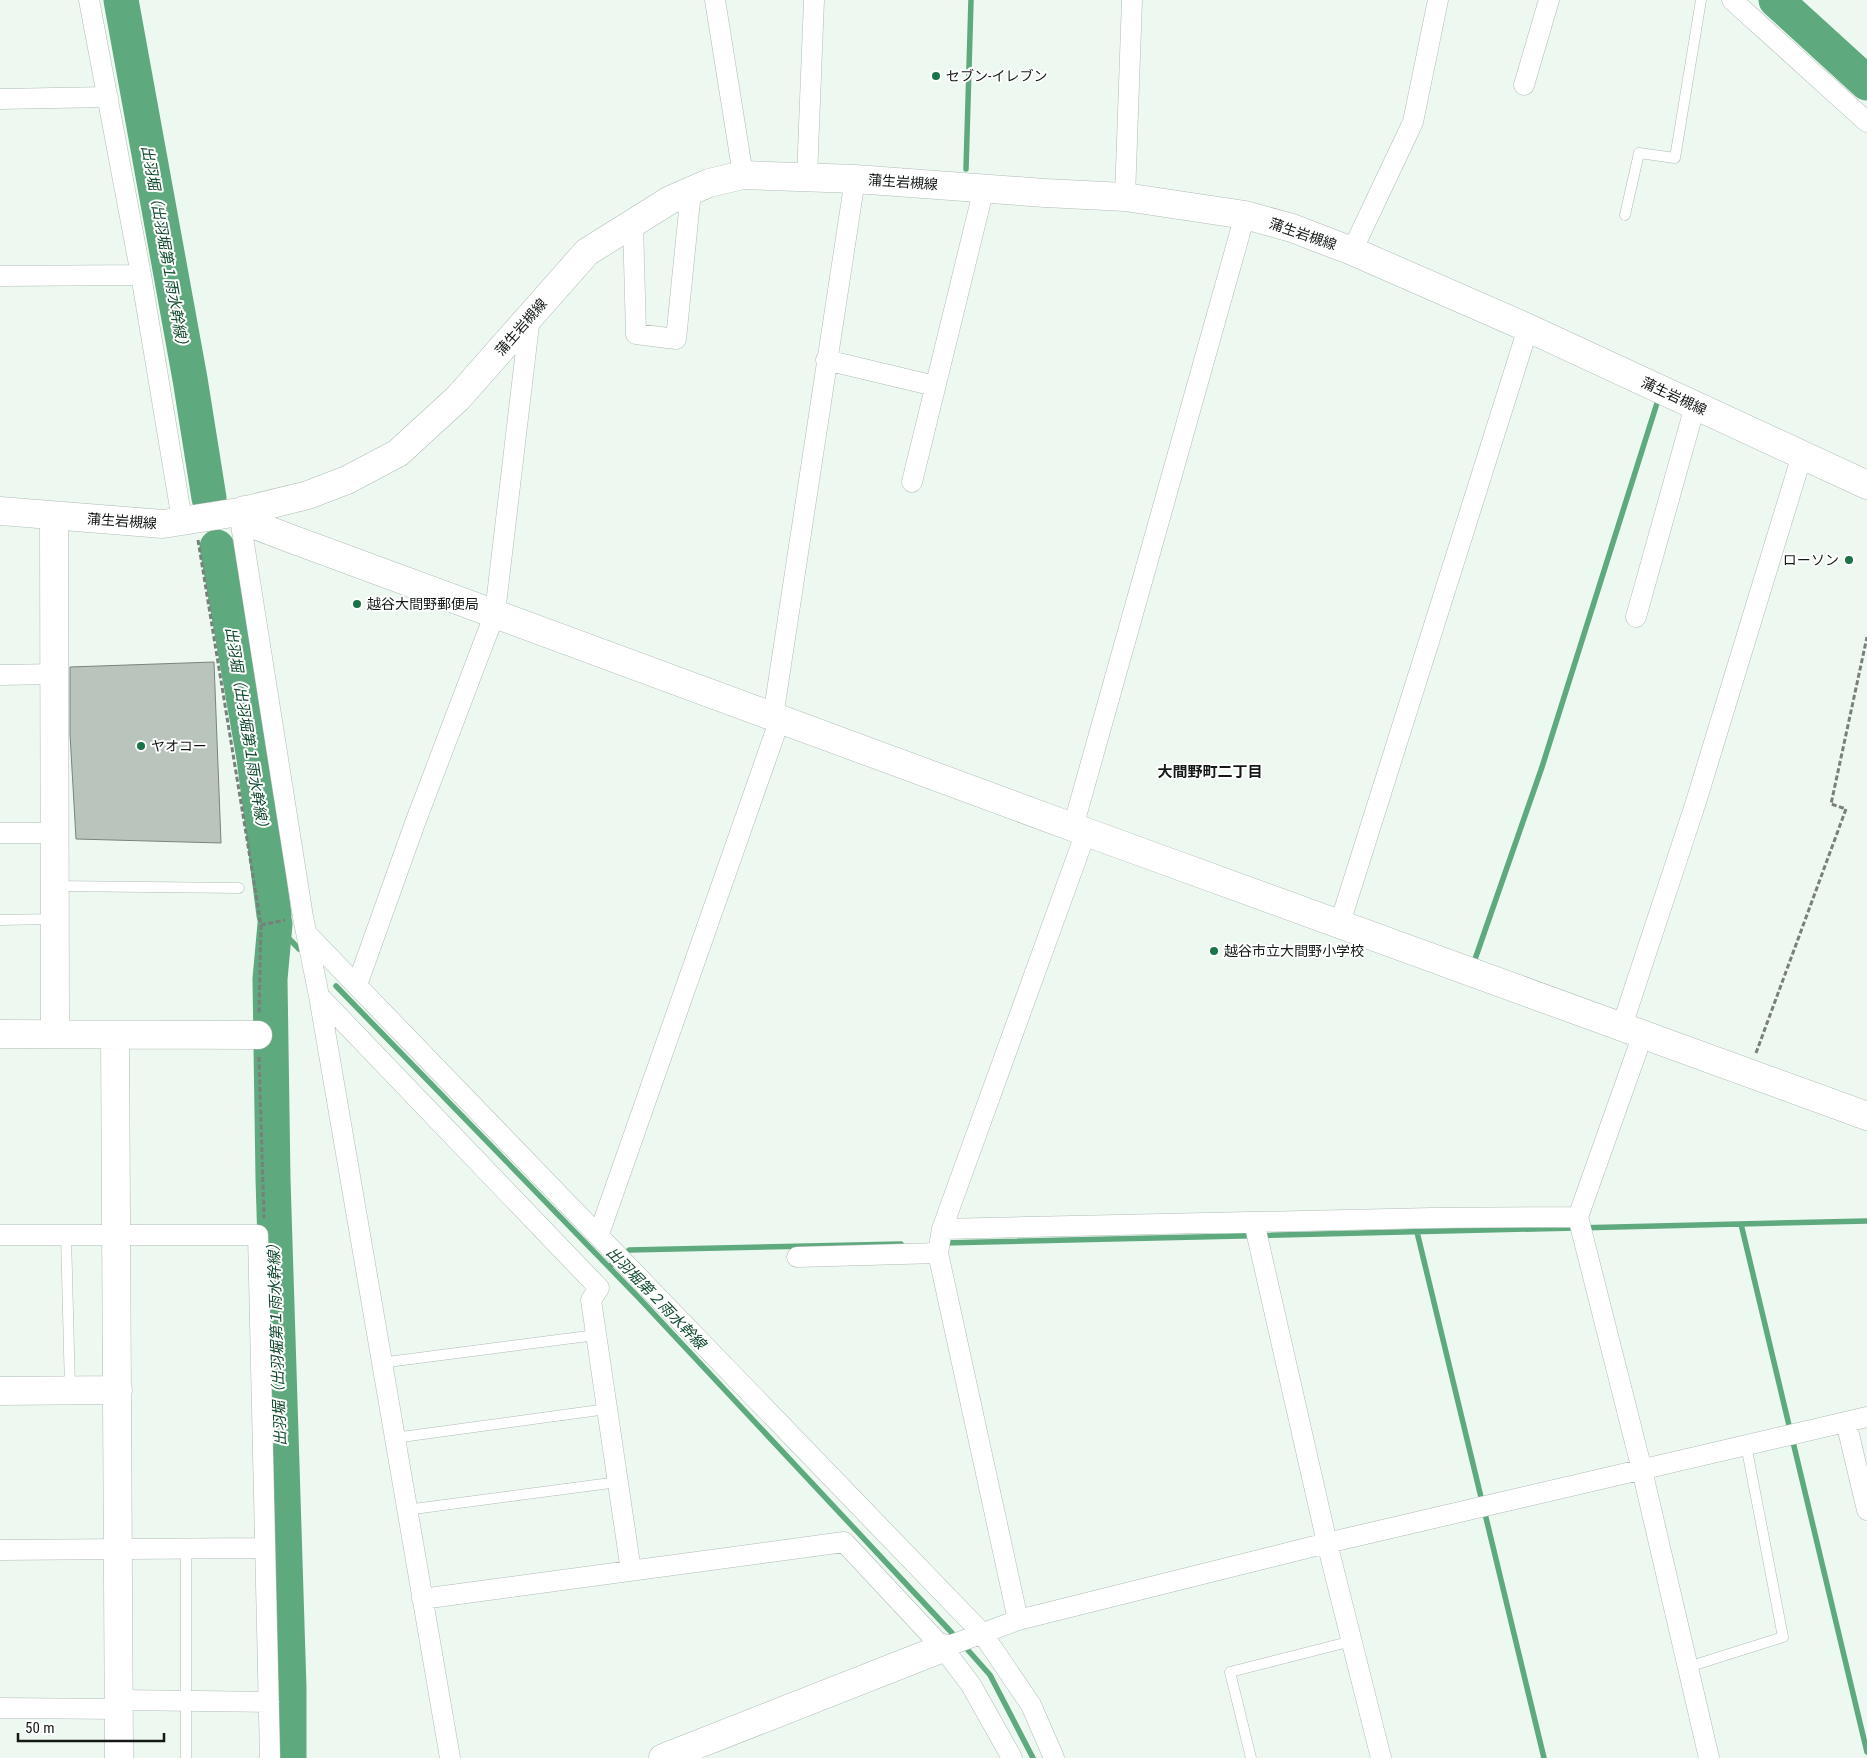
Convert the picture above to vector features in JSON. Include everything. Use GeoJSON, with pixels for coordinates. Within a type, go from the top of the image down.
{"type":"FeatureCollection","features":[{"type":"Feature","properties":{"kind":"street"},"geometry":{"type":"LineString","coordinates":[[89,0],[188,519]]}},
{"type":"Feature","properties":{"kind":"street"},"geometry":{"type":"LineString","coordinates":[[714,0],[742,175]]}},
{"type":"Feature","properties":{"kind":"street"},"geometry":{"type":"LineString","coordinates":[[807,176],[814,0]]}},
{"type":"Feature","properties":{"kind":"street"},"geometry":{"type":"LineString","coordinates":[[1125,197],[1132,0]]}},
{"type":"Feature","properties":{"kind":"street"},"geometry":{"type":"LineString","coordinates":[[1352,251],[1413,122],[1438,0]]}},
{"type":"Feature","properties":{"kind":"street"},"geometry":{"type":"LineString","coordinates":[[1524,85],[1550,0]]}},
{"type":"Feature","properties":{"kind":"street"},"geometry":{"type":"LineString","coordinates":[[1732,0],[1866,119]]}},
{"type":"Feature","properties":{"kind":"street"},"geometry":{"type":"LineString","coordinates":[[0,99],[108,97]]}},
{"type":"Feature","properties":{"kind":"street","name":"蒲生岩槻線"},"geometry":{"type":"LineString","coordinates":[[0,511],[163,524],[241,511],[308,495],[348,480],[398,453],[458,398],[587,252],[670,200],[709,183],[742,175],[807,176],[1125,197],[1245,215],[1292,228],[1352,251],[1528,328],[1867,485]]}},
{"type":"Feature","properties":{"kind":"street"},"geometry":{"type":"LineString","coordinates":[[598,1234],[777,718],[826,360],[854,179]]}},
{"type":"Feature","properties":{"kind":"street"},"geometry":{"type":"LineString","coordinates":[[912,482],[984,188]]}},
{"type":"Feature","properties":{"kind":"street"},"geometry":{"type":"LineString","coordinates":[[633,223],[636,334],[676,339],[691,191]]}},
{"type":"Feature","properties":{"kind":"street"},"geometry":{"type":"LineString","coordinates":[[1018,1620],[938,1253],[942,1229],[1080,829],[1245,215]]}},
{"type":"Feature","properties":{"kind":"street"},"geometry":{"type":"LineString","coordinates":[[0,276],[141,275]]}},
{"type":"Feature","properties":{"kind":"street"},"geometry":{"type":"LineString","coordinates":[[357,985],[415,823],[495,613],[530,316]]}},
{"type":"Feature","properties":{"kind":"street"},"geometry":{"type":"LineString","coordinates":[[1340,923],[1528,328]]}},
{"type":"Feature","properties":{"kind":"street"},"geometry":{"type":"LineString","coordinates":[[826,360],[935,386]]}},
{"type":"Feature","properties":{"kind":"street"},"geometry":{"type":"LineString","coordinates":[[1636,617],[1695,406]]}},
{"type":"Feature","properties":{"kind":"street"},"geometry":{"type":"LineString","coordinates":[[1709,1758],[1642,1470],[1578,1217],[1633,1030],[1695,806],[1802,455]]}},
{"type":"Feature","properties":{"kind":"street"},"geometry":{"type":"LineString","coordinates":[[241,511],[255,525],[777,718],[1867,1116]]}},
{"type":"Feature","properties":{"kind":"street"},"geometry":{"type":"LineString","coordinates":[[241,511],[307,934],[450,1758]]}},
{"type":"Feature","properties":{"kind":"street"},"geometry":{"type":"LineString","coordinates":[[54,516],[56,674],[55,1034]]}},
{"type":"Feature","properties":{"kind":"street"},"geometry":{"type":"LineString","coordinates":[[0,675],[56,674]]}},
{"type":"Feature","properties":{"kind":"street"},"geometry":{"type":"LineString","coordinates":[[0,833],[55,833]]}},
{"type":"Feature","properties":{"kind":"street"},"geometry":{"type":"LineString","coordinates":[[307,934],[982,1633],[1031,1705],[1054,1758]]}},
{"type":"Feature","properties":{"kind":"street"},"geometry":{"type":"LineString","coordinates":[[319,996],[599,1288],[591,1300],[631,1571]]}},
{"type":"Feature","properties":{"kind":"street"},"geometry":{"type":"LineString","coordinates":[[0,1034],[258,1035]]}},
{"type":"Feature","properties":{"kind":"street"},"geometry":{"type":"LineString","coordinates":[[115,1035],[118,1236],[119,1758]]}},
{"type":"Feature","properties":{"kind":"street"},"geometry":{"type":"LineString","coordinates":[[942,1229],[1578,1217]]}},
{"type":"Feature","properties":{"kind":"street"},"geometry":{"type":"LineString","coordinates":[[1254,1222],[1327,1543],[1381,1758]]}},
{"type":"Feature","properties":{"kind":"street"},"geometry":{"type":"LineString","coordinates":[[0,1235],[258,1235],[270,1758]]}},
{"type":"Feature","properties":{"kind":"street"},"geometry":{"type":"LineString","coordinates":[[797,1257],[938,1253]]}},
{"type":"Feature","properties":{"kind":"street"},"geometry":{"type":"LineString","coordinates":[[0,1390],[118,1390]]}},
{"type":"Feature","properties":{"kind":"street"},"geometry":{"type":"LineString","coordinates":[[663,1758],[1018,1620],[1327,1543],[1867,1417]]}},
{"type":"Feature","properties":{"kind":"street"},"geometry":{"type":"LineString","coordinates":[[1846,1422],[1867,1510]]}},
{"type":"Feature","properties":{"kind":"street"},"geometry":{"type":"LineString","coordinates":[[422,1599],[844,1542],[944,1648],[971,1684],[1012,1758]]}},
{"type":"Feature","properties":{"kind":"street"},"geometry":{"type":"LineString","coordinates":[[0,1550],[265,1548]]}},
{"type":"Feature","properties":{"kind":"street"},"geometry":{"type":"LineString","coordinates":[[0,1708],[186,1700],[269,1702]]}},
{"type":"Feature","properties":{"kind":"lane"},"geometry":{"type":"LineString","coordinates":[[1625,214],[1639,153],[1675,158],[1701,0]]}},
{"type":"Feature","properties":{"kind":"lane"},"geometry":{"type":"LineString","coordinates":[[55,886],[239,888]]}},
{"type":"Feature","properties":{"kind":"lane"},"geometry":{"type":"LineString","coordinates":[[0,920],[55,919]]}},
{"type":"Feature","properties":{"kind":"lane"},"geometry":{"type":"LineString","coordinates":[[66,1235],[70,1390]]}},
{"type":"Feature","properties":{"kind":"lane"},"geometry":{"type":"LineString","coordinates":[[380,1363],[596,1335]]}},
{"type":"Feature","properties":{"kind":"lane"},"geometry":{"type":"LineString","coordinates":[[394,1438],[607,1409]]}},
{"type":"Feature","properties":{"kind":"lane"},"geometry":{"type":"LineString","coordinates":[[1688,1667],[1783,1637],[1746,1445]]}},
{"type":"Feature","properties":{"kind":"lane"},"geometry":{"type":"LineString","coordinates":[[406,1510],[618,1482]]}},
{"type":"Feature","properties":{"kind":"lane"},"geometry":{"type":"LineString","coordinates":[[186,1549],[186,1758]]}},
{"type":"Feature","properties":{"kind":"lane"},"geometry":{"type":"LineString","coordinates":[[1251,1758],[1230,1672],[1352,1640]]}},
{"type":"Feature","properties":{"kind":"path"},"geometry":{"type":"LineString","coordinates":[[188,519],[261,925],[258,1035],[264,1224],[258,1235]]}},
{"type":"Feature","properties":{"kind":"path"},"geometry":{"type":"LineString","coordinates":[[1748,1072],[1846,809],[1831,804],[1867,637]]}},
{"type":"Feature","properties":{"kind":"building"},"geometry":{"type":"Polygon","coordinates":[[[214,662],[221,843],[76,839],[70,734],[70,667],[214,662]]]}},
{"type":"Feature","properties":{"kind":"waterway","name":"出羽堀（出羽堀第１雨水幹線）"},"geometry":{"type":"LineString","coordinates":[[121,0],[190,379],[209,498]]}},
{"type":"Feature","properties":{"kind":"waterway"},"geometry":{"type":"LineString","coordinates":[[966,169],[971,0]]}},
{"type":"Feature","properties":{"kind":"waterway"},"geometry":{"type":"LineString","coordinates":[[1776,0],[1867,83]]}},
{"type":"Feature","properties":{"kind":"waterway"},"geometry":{"type":"LineString","coordinates":[[1473,965],[1542,767],[1658,400]]}},
{"type":"Feature","properties":{"kind":"waterway","name":"出羽堀（出羽堀第１雨水幹線）"},"geometry":{"type":"LineString","coordinates":[[217,547],[254,758],[274,915]]}},
{"type":"Feature","properties":{"kind":"waterway","name":"出羽堀第２雨水幹線"},"geometry":{"type":"LineString","coordinates":[[275,924],[299,949]]}},
{"type":"Feature","properties":{"kind":"waterway","name":"出羽堀（出羽堀第１雨水幹線）"},"geometry":{"type":"LineString","coordinates":[[275,924],[270,979],[273,1179],[289,1688],[289,1758]]}},
{"type":"Feature","properties":{"kind":"waterway","name":"出羽堀第２雨水幹線"},"geometry":{"type":"LineString","coordinates":[[336,986],[639,1298],[952,1633]]}},
{"type":"Feature","properties":{"kind":"waterway"},"geometry":{"type":"LineString","coordinates":[[942,1243],[1867,1221]]}},
{"type":"Feature","properties":{"kind":"waterway"},"geometry":{"type":"LineString","coordinates":[[1741,1224],[1867,1752]]}},
{"type":"Feature","properties":{"kind":"waterway"},"geometry":{"type":"LineString","coordinates":[[1417,1232],[1544,1758]]}},
{"type":"Feature","properties":{"kind":"waterway"},"geometry":{"type":"LineString","coordinates":[[609,1267],[629,1250],[901,1244]]}},
{"type":"Feature","properties":{"kind":"waterway","name":"出羽堀第２雨水幹線"},"geometry":{"type":"LineString","coordinates":[[967,1649],[990,1675],[1033,1758]]}},
{"type":"Feature","properties":{"kind":"place","name":"セブン-イレブン"},"geometry":{"type":"Point","coordinates":[936,76]}},
{"type":"Feature","properties":{"kind":"place","name":"ローソン"},"geometry":{"type":"Point","coordinates":[1849,560]}},
{"type":"Feature","properties":{"kind":"place","name":"越谷大間野郵便局"},"geometry":{"type":"Point","coordinates":[357,604]}},
{"type":"Feature","properties":{"kind":"place","name":"ヤオコー"},"geometry":{"type":"Point","coordinates":[141,746]}},
{"type":"Feature","properties":{"kind":"place","name":"越谷市立大間野小学校"},"geometry":{"type":"Point","coordinates":[1214,951]}},
{"type":"Feature","properties":{"kind":"district","name":"大間野町二丁目"},"geometry":{"type":"Point","coordinates":[1210,772]}}]}
